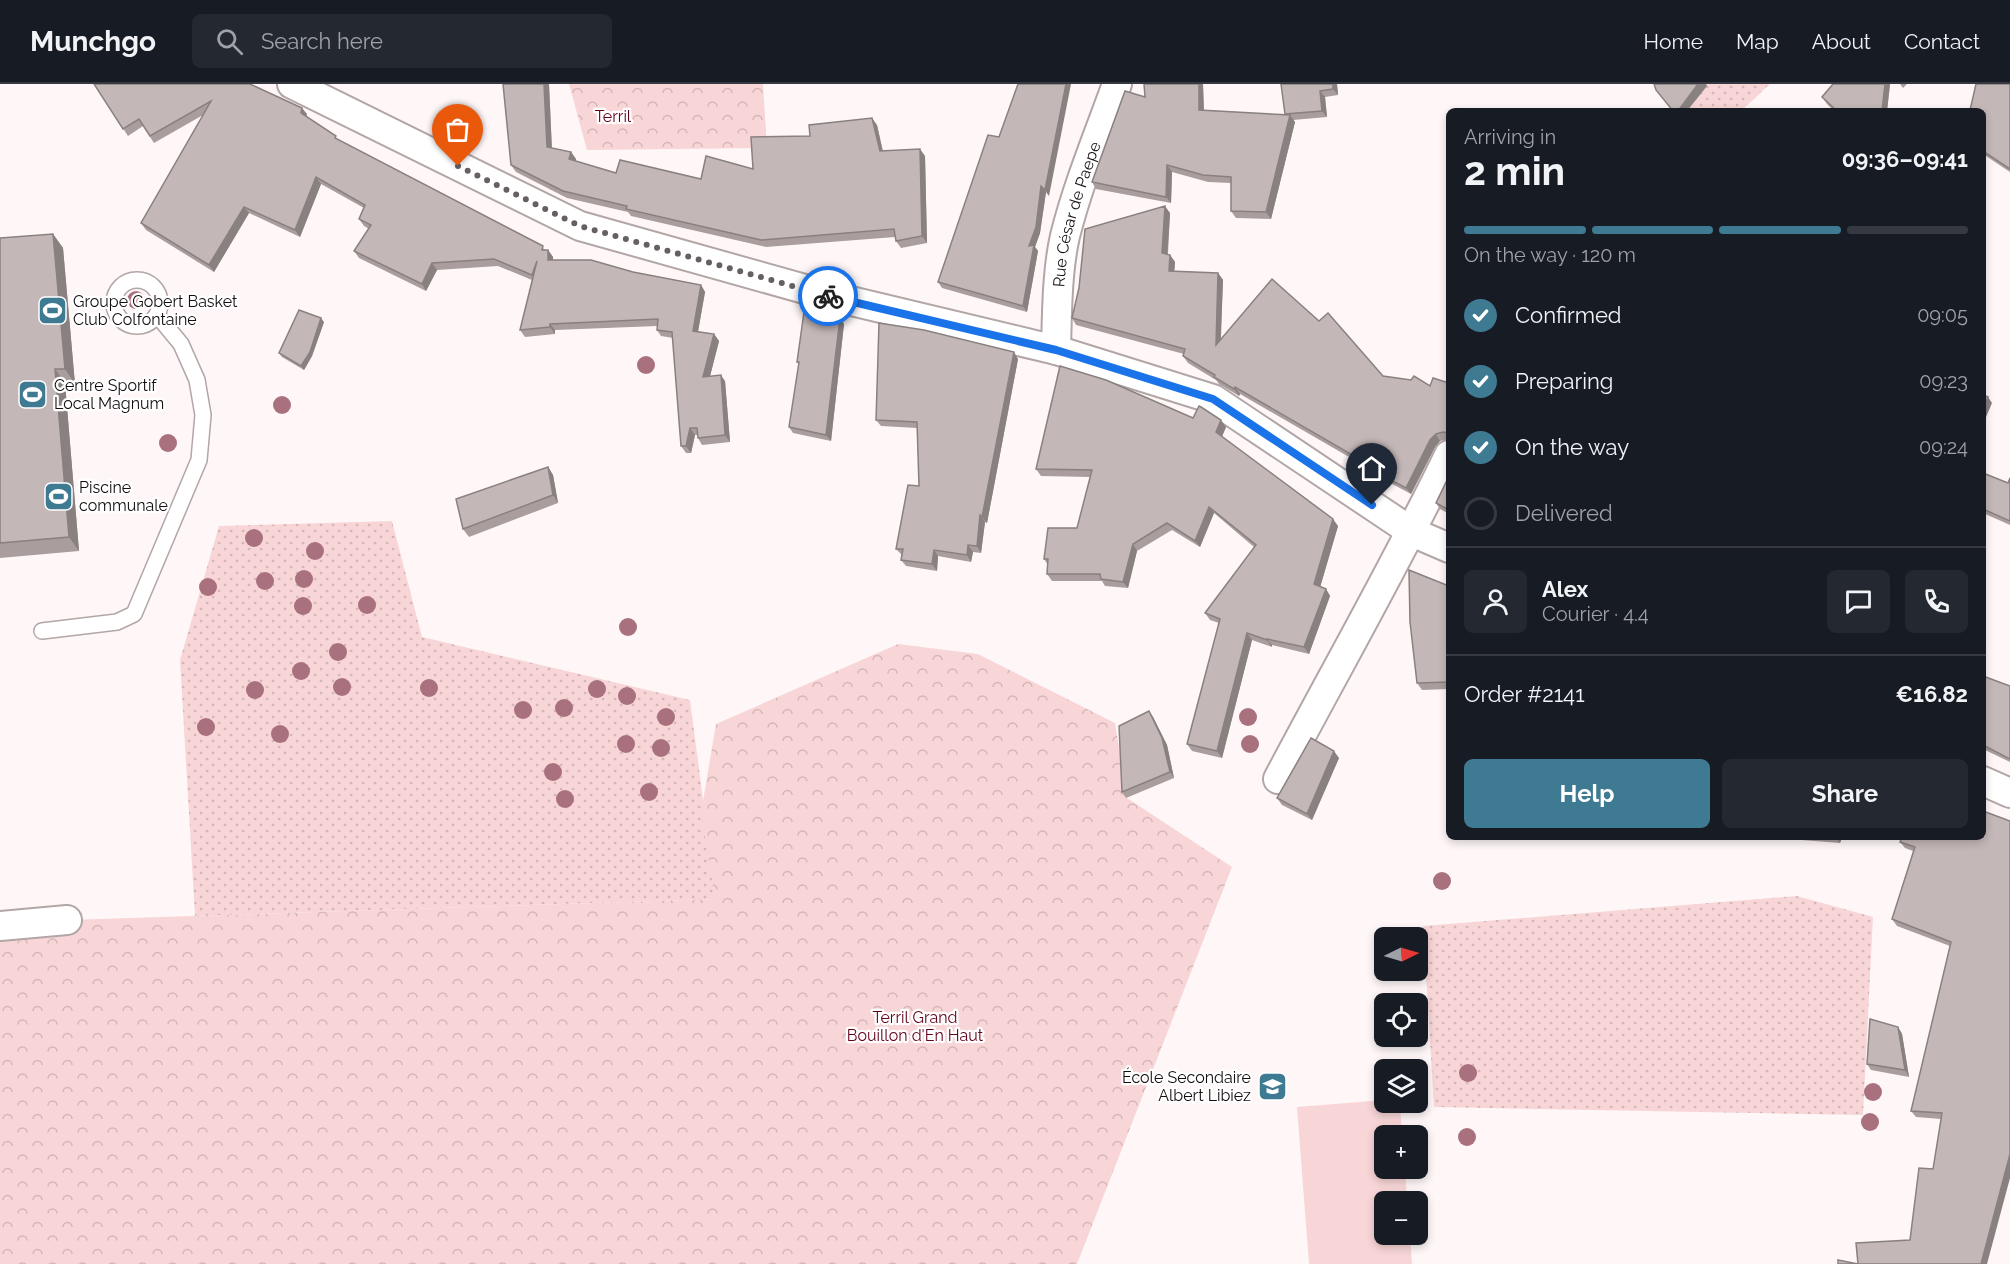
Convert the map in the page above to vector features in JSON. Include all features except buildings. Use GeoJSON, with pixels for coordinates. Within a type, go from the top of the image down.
{"type":"FeatureCollection","features":[{"type":"Feature","properties":{"kind":"street"},"geometry":{"type":"LineString","coordinates":[[292,84],[580,226],[826,295],[1056,350],[1213,399],[1412,532],[1446,547]]}},
{"type":"Feature","properties":{"kind":"street","name":"Rue César de Paepe"},"geometry":{"type":"LineString","coordinates":[[1056,350],[1058,300],[1065,238],[1117,84]]}},
{"type":"Feature","properties":{"kind":"street"},"geometry":{"type":"LineString","coordinates":[[1278,779],[1371,603],[1412,532],[1446,461]]}},
{"type":"Feature","properties":{"kind":"street"},"geometry":{"type":"LineString","coordinates":[[1986,782],[2010,793]]}},
{"type":"Feature","properties":{"kind":"street"},"geometry":{"type":"LineString","coordinates":[[0,926],[66,920]]}},
{"type":"Feature","properties":{"kind":"lane"},"geometry":{"type":"LineString","coordinates":[[42,632],[117,622],[134,614],[199,460],[203,416],[197,380],[181,344],[157,315]]}},
{"type":"Feature","properties":{"kind":"green space","name":"Terril"},"geometry":{"type":"Polygon","coordinates":[[[569,84],[763,84],[767,148],[587,150],[569,84]]]}},
{"type":"Feature","properties":{"kind":"green space"},"geometry":{"type":"Polygon","coordinates":[[[1693,84],[1770,84],[1744,108],[1677,108],[1693,84]]]}},
{"type":"Feature","properties":{"kind":"green space"},"geometry":{"type":"Polygon","coordinates":[[[392,521],[422,637],[690,700],[716,899],[195,916],[180,660],[219,526],[392,521]]]}},
{"type":"Feature","properties":{"kind":"green space","name":"Terril Grand Bouillon d'En Haut"},"geometry":{"type":"Polygon","coordinates":[[[898,644],[978,654],[1115,723],[1127,798],[1232,867],[1077,1264],[0,1264],[0,926],[67,920],[715,899],[701,813],[716,724],[898,644]]]}},
{"type":"Feature","properties":{"kind":"green space"},"geometry":{"type":"Polygon","coordinates":[[[1797,896],[1873,917],[1863,1115],[1434,1107],[1426,981],[1428,927],[1423,926],[1797,896]]]}},
{"type":"Feature","properties":{"kind":"green space"},"geometry":{"type":"Polygon","coordinates":[[[1374,1101],[1374,1113],[1401,1113],[1401,1125],[1374,1125],[1374,1179],[1406,1179],[1406,1191],[1374,1191],[1374,1245],[1411,1245],[1412,1264],[1309,1264],[1297,1107],[1374,1101]]]}},
{"type":"Feature","properties":{"kind":"way so far"},"geometry":{"type":"LineString","coordinates":[[458,166],[580,226],[828,296]]}},
{"type":"Feature","properties":{"kind":"place","name":"Groupe Gobert Basket Club Colfontaine"},"geometry":{"type":"Point","coordinates":[52,310]}},
{"type":"Feature","properties":{"kind":"place","name":"Centre Sportif Local Magnum"},"geometry":{"type":"Point","coordinates":[33,394]}},
{"type":"Feature","properties":{"kind":"place","name":"Piscine communale"},"geometry":{"type":"Point","coordinates":[58,496]}},
{"type":"Feature","properties":{"kind":"place","name":"École Secondaire Albert Libiez"},"geometry":{"type":"Point","coordinates":[1272,1086]}},
{"type":"Feature","properties":{"kind":"route"},"geometry":{"type":"LineString","coordinates":[[828,296],[1056,350],[1213,399],[1372,505]]}}]}
